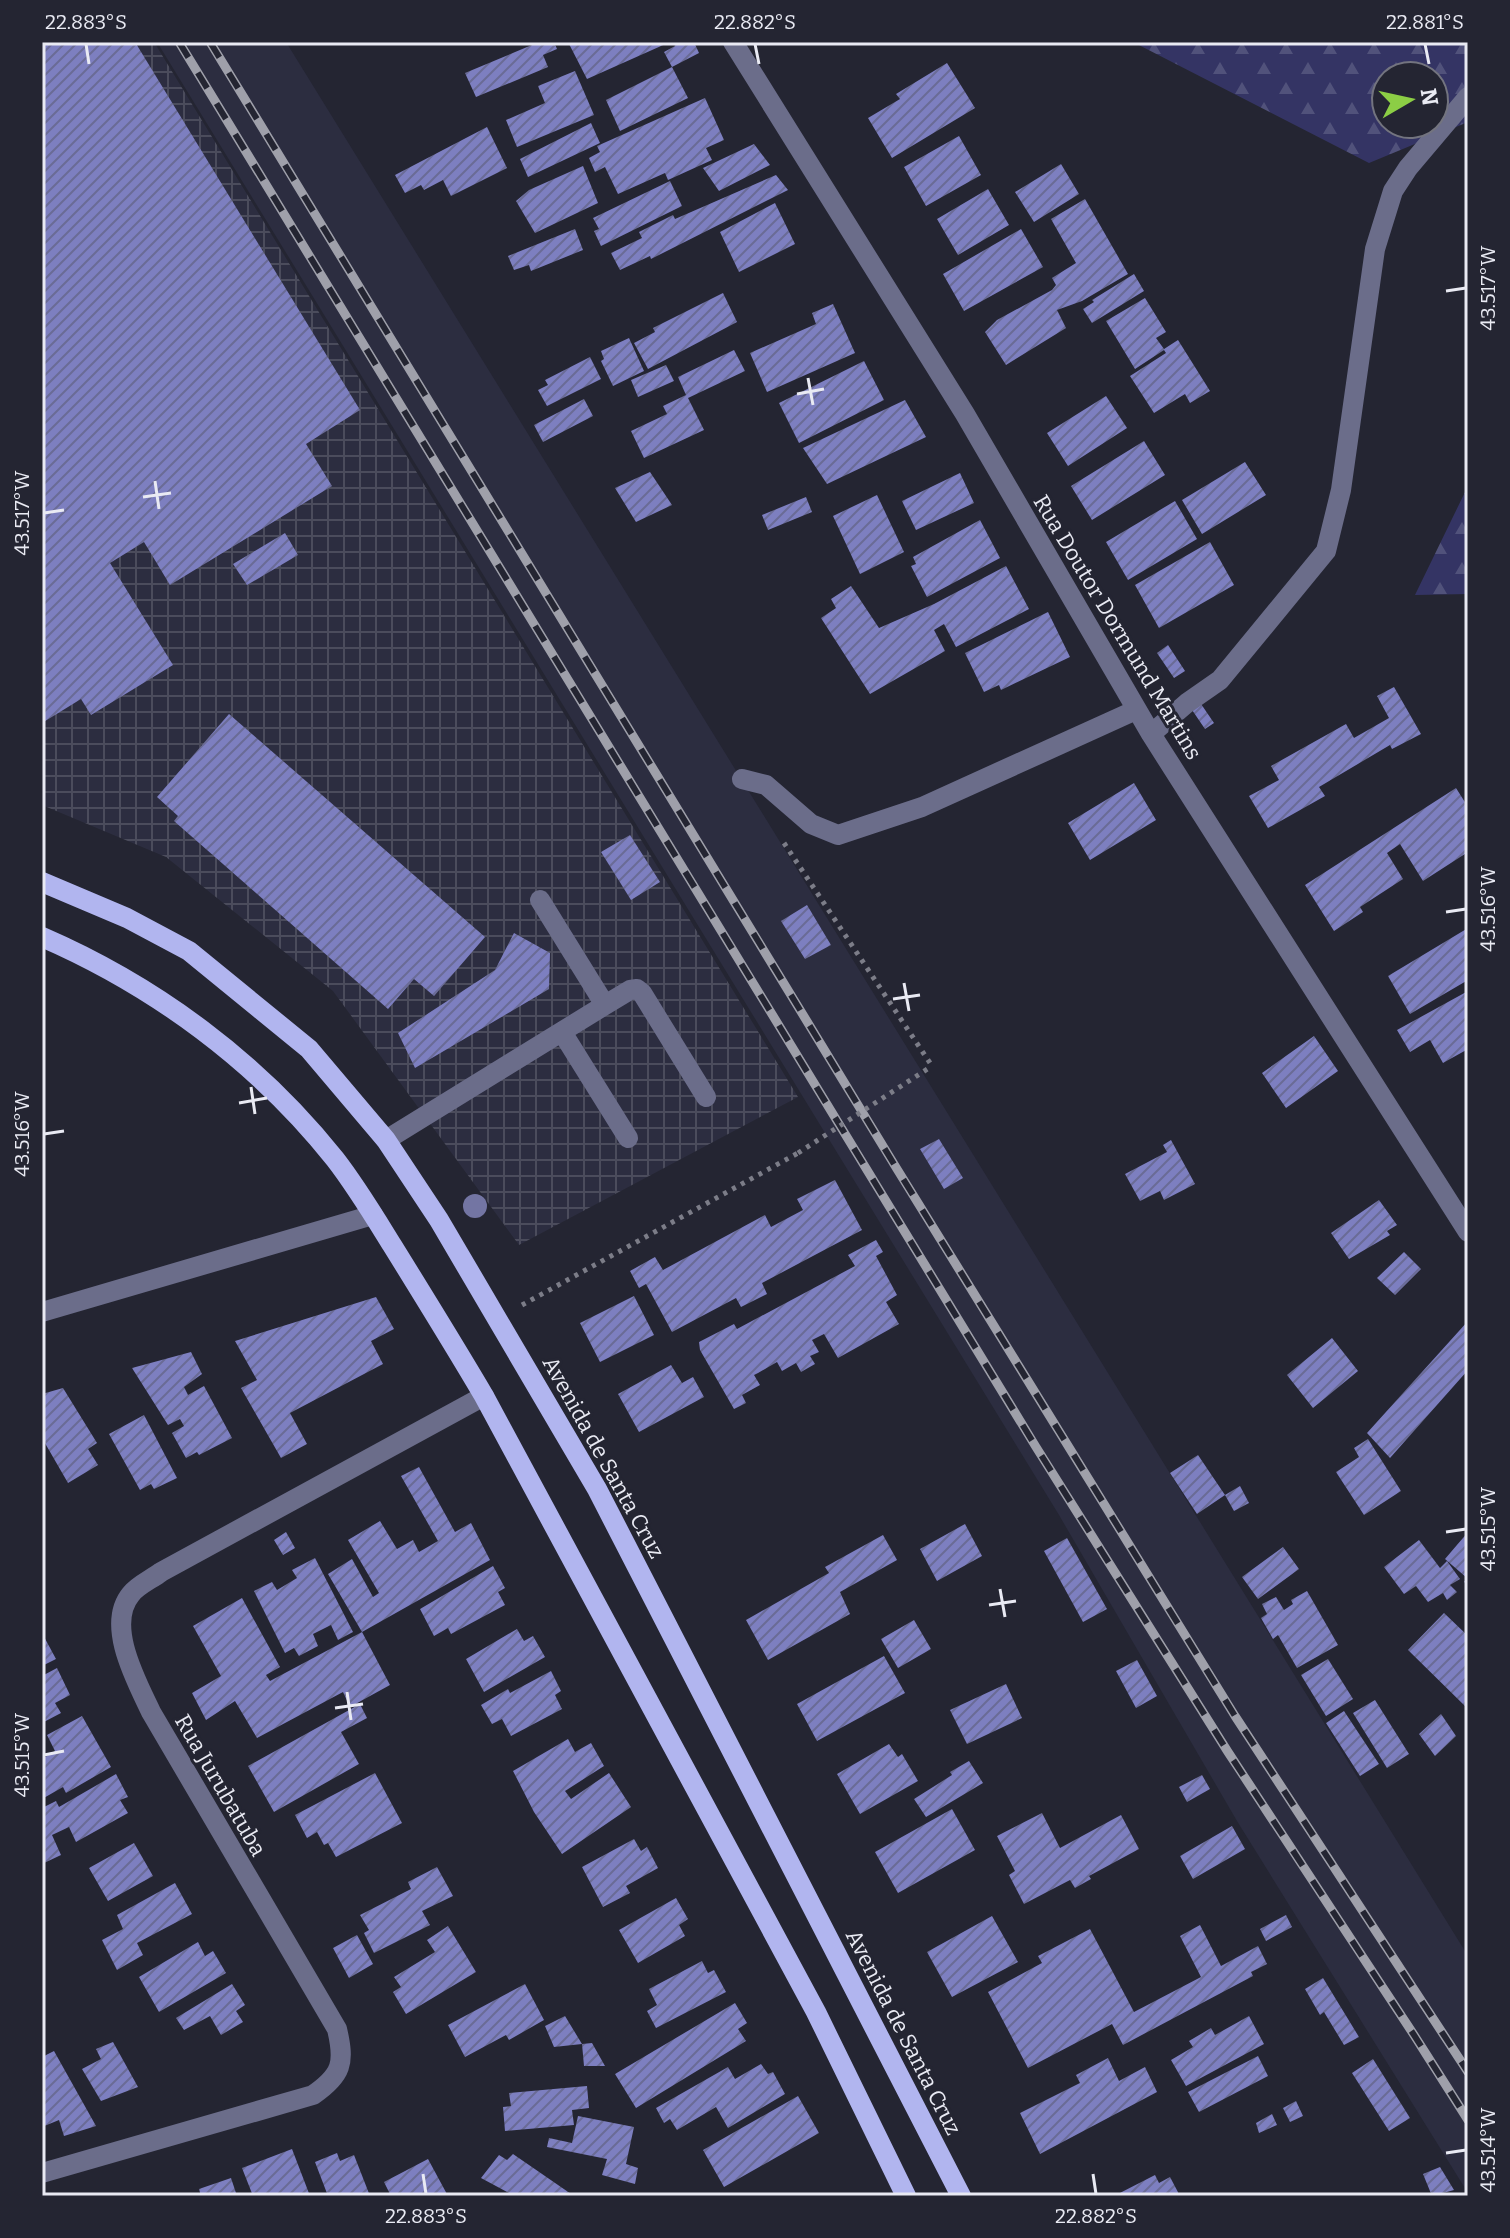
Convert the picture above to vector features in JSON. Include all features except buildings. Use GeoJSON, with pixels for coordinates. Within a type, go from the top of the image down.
{"type":"FeatureCollection","features":[{"type":"Feature","properties":{"kind":"main road","name":"Avenida de Santa Cruz"},"geometry":{"type":"LineString","coordinates":[[42,882],[127,918],[189,951],[309,1049],[386,1140],[439,1220],[597,1489],[961,2196]]}},
{"type":"Feature","properties":{"kind":"main road"},"geometry":{"type":"LineString","coordinates":[[42,937],[130,980],[200,1028],[282,1099],[335,1160],[373,1215],[484,1396],[816,2012],[906,2196]]}},
{"type":"Feature","properties":{"kind":"street","name":"Rua Doutor Dormund Martins"},"geometry":{"type":"LineString","coordinates":[[733,42],[965,414],[1136,710],[1468,1232]]}},
{"type":"Feature","properties":{"kind":"street"},"geometry":{"type":"LineString","coordinates":[[1151,734],[1220,680],[1326,551],[1341,490],[1375,249],[1393,191],[1408,168],[1468,97]]}},
{"type":"Feature","properties":{"kind":"street"},"geometry":{"type":"LineString","coordinates":[[742,779],[766,785],[811,824],[838,835],[922,807],[1136,710]]}},
{"type":"Feature","properties":{"kind":"street"},"geometry":{"type":"LineString","coordinates":[[540,900],[605,1005]]}},
{"type":"Feature","properties":{"kind":"street"},"geometry":{"type":"LineString","coordinates":[[386,1140],[605,1005],[637,989],[706,1097]]}},
{"type":"Feature","properties":{"kind":"street"},"geometry":{"type":"LineString","coordinates":[[562,1032],[628,1138]]}},
{"type":"Feature","properties":{"kind":"street"},"geometry":{"type":"LineString","coordinates":[[42,1312],[373,1215]]}},
{"type":"Feature","properties":{"kind":"street","name":"Rua Jurubatuba"},"geometry":{"type":"LineString","coordinates":[[42,2173],[313,2095],[331,2083],[341,2064],[337,2029],[151,1712],[131,1670],[121,1617],[130,1594],[161,1572],[484,1396]]}},
{"type":"Feature","properties":{"kind":"path"},"geometry":{"type":"LineString","coordinates":[[498,1318],[798,1153],[932,1066],[776,831]]}},
{"type":"Feature","properties":{"kind":"shaded area"},"geometry":{"type":"Polygon","coordinates":[[[42,42],[154,42],[798,1097],[519,1245],[333,991],[166,857],[42,805],[42,42]]]}},
{"type":"Feature","properties":{"kind":"shaded area"},"geometry":{"type":"Polygon","coordinates":[[[157,42],[286,42],[1468,1956],[1468,2193],[1237,1821],[1059,1515],[157,42]]]}},
{"type":"Feature","properties":{"kind":"green space"},"geometry":{"type":"Polygon","coordinates":[[[1133,42],[1468,42],[1468,122],[1450,129],[1450,60],[1370,60],[1370,140],[1425,140],[1369,163],[1133,42]]]}},
{"type":"Feature","properties":{"kind":"green space"},"geometry":{"type":"Polygon","coordinates":[[[1468,486],[1468,594],[1415,595],[1468,486]]]}},
{"type":"Feature","properties":{"kind":"railway"},"geometry":{"type":"LineString","coordinates":[[179,42],[1036,1447],[1228,1752],[1468,2120]]}},
{"type":"Feature","properties":{"kind":"railway"},"geometry":{"type":"LineString","coordinates":[[210,42],[897,1169],[1235,1716],[1468,2072]]}}]}
